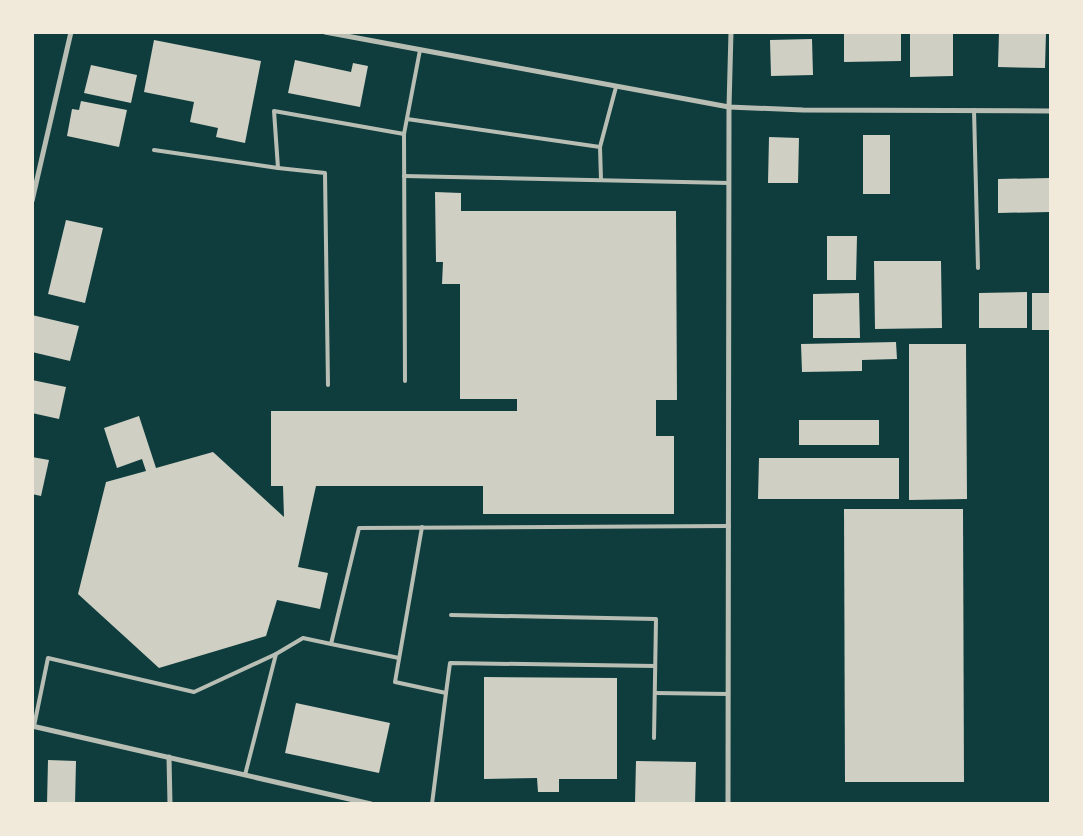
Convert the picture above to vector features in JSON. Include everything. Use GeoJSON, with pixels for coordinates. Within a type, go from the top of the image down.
{"type":"FeatureCollection","features":[{"type":"Feature","properties":{"kind":"street"},"geometry":{"type":"LineString","coordinates":[[32,201],[71,32]]}},
{"type":"Feature","properties":{"kind":"street"},"geometry":{"type":"LineString","coordinates":[[325,32],[729,108],[1050,111]]}},
{"type":"Feature","properties":{"kind":"street"},"geometry":{"type":"LineString","coordinates":[[728,804],[729,108],[731,32]]}},
{"type":"Feature","properties":{"kind":"street"},"geometry":{"type":"LineString","coordinates":[[33,726],[354,802],[371,804]]}},
{"type":"Feature","properties":{"kind":"street"},"geometry":{"type":"LineString","coordinates":[[169,757],[170,804]]}},
{"type":"Feature","properties":{"kind":"lane"},"geometry":{"type":"LineString","coordinates":[[405,380],[404,134],[420,50]]}},
{"type":"Feature","properties":{"kind":"lane"},"geometry":{"type":"LineString","coordinates":[[601,180],[600,147],[616,87]]}},
{"type":"Feature","properties":{"kind":"lane"},"geometry":{"type":"LineString","coordinates":[[974,110],[978,268]]}},
{"type":"Feature","properties":{"kind":"lane"},"geometry":{"type":"LineString","coordinates":[[278,168],[274,111],[404,134]]}},
{"type":"Feature","properties":{"kind":"lane"},"geometry":{"type":"LineString","coordinates":[[407,119],[600,147]]}},
{"type":"Feature","properties":{"kind":"lane"},"geometry":{"type":"LineString","coordinates":[[154,150],[278,168],[325,172],[328,384]]}},
{"type":"Feature","properties":{"kind":"lane"},"geometry":{"type":"LineString","coordinates":[[404,176],[729,183]]}},
{"type":"Feature","properties":{"kind":"lane"},"geometry":{"type":"LineString","coordinates":[[330,644],[359,528],[729,526]]}},
{"type":"Feature","properties":{"kind":"lane"},"geometry":{"type":"LineString","coordinates":[[422,527],[395,682],[446,693]]}},
{"type":"Feature","properties":{"kind":"lane"},"geometry":{"type":"LineString","coordinates":[[451,615],[656,619],[654,738]]}},
{"type":"Feature","properties":{"kind":"lane"},"geometry":{"type":"LineString","coordinates":[[33,726],[48,658],[194,692],[276,654],[302,638],[399,658]]}},
{"type":"Feature","properties":{"kind":"lane"},"geometry":{"type":"LineString","coordinates":[[245,775],[276,654]]}},
{"type":"Feature","properties":{"kind":"lane"},"geometry":{"type":"LineString","coordinates":[[432,804],[450,663],[655,666]]}},
{"type":"Feature","properties":{"kind":"lane"},"geometry":{"type":"LineString","coordinates":[[655,693],[728,694]]}},
{"type":"Feature","properties":{"kind":"building"},"geometry":{"type":"Polygon","coordinates":[[[844,32],[901,32],[901,61],[844,62],[844,32]]]}},
{"type":"Feature","properties":{"kind":"building"},"geometry":{"type":"Polygon","coordinates":[[[910,32],[953,32],[953,76],[910,77],[910,32]]]}},
{"type":"Feature","properties":{"kind":"building"},"geometry":{"type":"Polygon","coordinates":[[[999,32],[1046,32],[1045,68],[998,67],[999,32]]]}},
{"type":"Feature","properties":{"kind":"building"},"geometry":{"type":"Polygon","coordinates":[[[812,39],[813,75],[771,76],[770,40],[812,39]]]}},
{"type":"Feature","properties":{"kind":"building"},"geometry":{"type":"Polygon","coordinates":[[[154,40],[261,61],[245,143],[216,137],[218,128],[190,122],[194,102],[144,92],[154,40]]]}},
{"type":"Feature","properties":{"kind":"building"},"geometry":{"type":"Polygon","coordinates":[[[295,60],[351,72],[353,63],[368,66],[360,107],[288,93],[295,60]]]}},
{"type":"Feature","properties":{"kind":"building"},"geometry":{"type":"Polygon","coordinates":[[[91,65],[137,75],[131,103],[84,93],[91,65]]]}},
{"type":"Feature","properties":{"kind":"building"},"geometry":{"type":"Polygon","coordinates":[[[81,101],[127,110],[119,147],[67,136],[72,109],[79,110],[81,101]]]}},
{"type":"Feature","properties":{"kind":"building"},"geometry":{"type":"Polygon","coordinates":[[[863,135],[890,135],[890,194],[863,194],[863,135]]]}},
{"type":"Feature","properties":{"kind":"building"},"geometry":{"type":"Polygon","coordinates":[[[769,137],[799,138],[798,183],[768,183],[769,137]]]}},
{"type":"Feature","properties":{"kind":"building"},"geometry":{"type":"Polygon","coordinates":[[[1050,178],[1050,212],[998,213],[998,179],[1050,178]]]}},
{"type":"Feature","properties":{"kind":"building"},"geometry":{"type":"Polygon","coordinates":[[[435,192],[461,193],[461,211],[676,211],[677,400],[656,400],[656,436],[674,436],[674,514],[483,514],[483,486],[316,486],[298,567],[328,573],[320,609],[277,600],[266,636],[159,668],[78,594],[106,482],[146,471],[142,459],[117,468],[104,428],[139,416],[156,468],[213,452],[284,517],[283,486],[271,486],[271,411],[517,411],[517,399],[460,399],[460,284],[442,284],[443,262],[436,262],[435,192]]]}},
{"type":"Feature","properties":{"kind":"building"},"geometry":{"type":"Polygon","coordinates":[[[66,220],[103,228],[85,303],[48,294],[66,220]]]}},
{"type":"Feature","properties":{"kind":"building"},"geometry":{"type":"Polygon","coordinates":[[[827,236],[857,236],[856,280],[827,280],[827,236]]]}},
{"type":"Feature","properties":{"kind":"building"},"geometry":{"type":"Polygon","coordinates":[[[874,261],[941,261],[942,328],[875,329],[874,261]]]}},
{"type":"Feature","properties":{"kind":"building"},"geometry":{"type":"Polygon","coordinates":[[[1027,292],[1027,328],[979,328],[979,293],[1027,292]]]}},
{"type":"Feature","properties":{"kind":"building"},"geometry":{"type":"Polygon","coordinates":[[[859,293],[860,338],[813,338],[813,294],[859,293]]]}},
{"type":"Feature","properties":{"kind":"building"},"geometry":{"type":"Polygon","coordinates":[[[1032,293],[1050,293],[1050,330],[1032,330],[1032,293]]]}},
{"type":"Feature","properties":{"kind":"building"},"geometry":{"type":"Polygon","coordinates":[[[32,315],[79,326],[70,361],[32,352],[32,315]]]}},
{"type":"Feature","properties":{"kind":"building"},"geometry":{"type":"Polygon","coordinates":[[[896,342],[897,359],[862,360],[862,371],[802,372],[801,344],[896,342]]]}},
{"type":"Feature","properties":{"kind":"building"},"geometry":{"type":"Polygon","coordinates":[[[909,344],[966,344],[967,499],[909,500],[909,344]]]}},
{"type":"Feature","properties":{"kind":"building"},"geometry":{"type":"Polygon","coordinates":[[[32,380],[66,387],[59,419],[32,413],[32,380]]]}},
{"type":"Feature","properties":{"kind":"building"},"geometry":{"type":"Polygon","coordinates":[[[799,420],[879,420],[879,445],[799,445],[799,420]]]}},
{"type":"Feature","properties":{"kind":"building"},"geometry":{"type":"Polygon","coordinates":[[[32,457],[49,460],[41,496],[32,494],[32,457]]]}},
{"type":"Feature","properties":{"kind":"building"},"geometry":{"type":"Polygon","coordinates":[[[759,458],[899,458],[899,499],[758,499],[759,458]]]}},
{"type":"Feature","properties":{"kind":"building"},"geometry":{"type":"Polygon","coordinates":[[[844,509],[963,509],[964,782],[845,782],[844,509]]]}},
{"type":"Feature","properties":{"kind":"building"},"geometry":{"type":"Polygon","coordinates":[[[484,677],[617,678],[617,779],[559,779],[559,792],[538,792],[537,778],[484,779],[484,677]]]}},
{"type":"Feature","properties":{"kind":"building"},"geometry":{"type":"Polygon","coordinates":[[[296,703],[390,723],[379,773],[285,753],[296,703]]]}},
{"type":"Feature","properties":{"kind":"building"},"geometry":{"type":"Polygon","coordinates":[[[48,760],[76,761],[75,804],[47,804],[48,760]]]}},
{"type":"Feature","properties":{"kind":"building"},"geometry":{"type":"Polygon","coordinates":[[[636,761],[696,762],[695,804],[635,803],[636,761]]]}}]}
